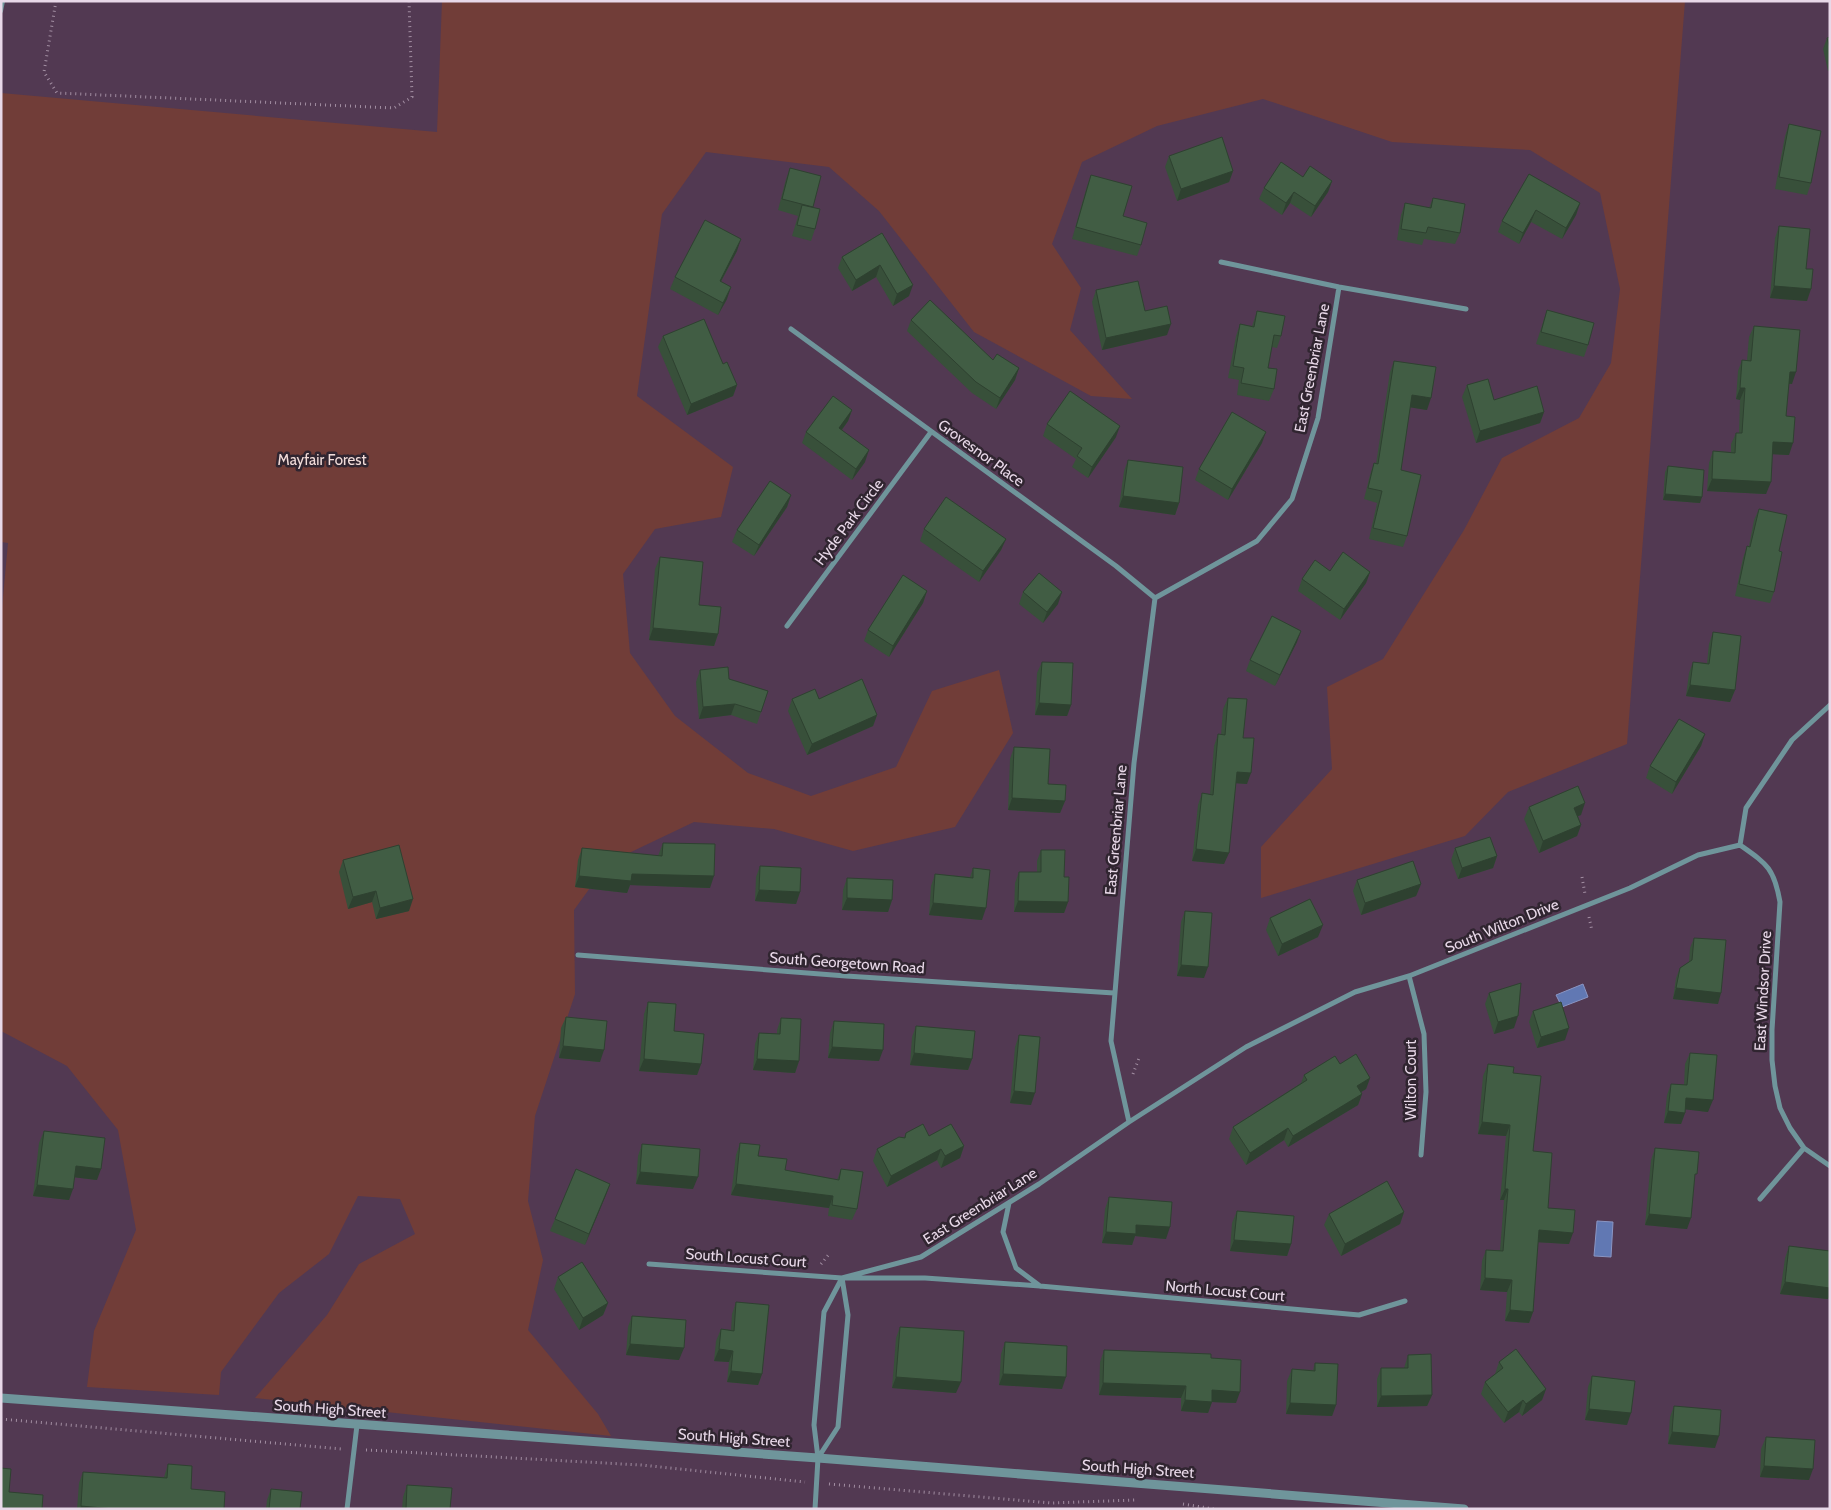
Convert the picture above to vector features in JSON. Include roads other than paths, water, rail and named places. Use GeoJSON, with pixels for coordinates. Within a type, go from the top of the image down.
{"type":"FeatureCollection","features":[{"type":"Feature","properties":{"kind":"street"},"geometry":{"type":"LineString","coordinates":[[1221,262],[1339,287],[1466,309]]}},
{"type":"Feature","properties":{"kind":"street","name":"East Greenbriar Lane"},"geometry":{"type":"LineString","coordinates":[[842,1278],[921,1257],[1039,1184],[1130,1122],[1111,1041],[1134,763],[1155,598],[1257,541],[1292,499],[1318,418],[1339,287]]}},
{"type":"Feature","properties":{"kind":"street","name":"Grovesnor Place"},"geometry":{"type":"LineString","coordinates":[[791,329],[1116,566],[1155,598]]}},
{"type":"Feature","properties":{"kind":"street","name":"Hyde Park Circle"},"geometry":{"type":"LineString","coordinates":[[787,626],[931,432]]}},
{"type":"Feature","properties":{"kind":"street"},"geometry":{"type":"LineString","coordinates":[[1740,845],[1746,808],[1792,740],[1830,705]]}},
{"type":"Feature","properties":{"kind":"street","name":"South Wilton Drive"},"geometry":{"type":"LineString","coordinates":[[1130,1122],[1246,1048],[1355,992],[1409,976],[1630,888],[1698,855],[1740,845]]}},
{"type":"Feature","properties":{"kind":"street","name":"East Windsor Drive"},"geometry":{"type":"LineString","coordinates":[[1740,845],[1764,862],[1776,882],[1780,902],[1772,1030],[1772,1060],[1780,1108],[1790,1128],[1804,1148],[1830,1166]]}},
{"type":"Feature","properties":{"kind":"street","name":"South Georgetown Road"},"geometry":{"type":"LineString","coordinates":[[578,955],[846,976],[1114,993]]}},
{"type":"Feature","properties":{"kind":"street","name":"Wilton Court"},"geometry":{"type":"LineString","coordinates":[[1409,976],[1424,1034],[1426,1092],[1421,1155]]}},
{"type":"Feature","properties":{"kind":"street"},"geometry":{"type":"LineString","coordinates":[[1760,1199],[1804,1148]]}},
{"type":"Feature","properties":{"kind":"street"},"geometry":{"type":"LineString","coordinates":[[1009,1203],[1004,1232],[1016,1268],[1040,1286]]}},
{"type":"Feature","properties":{"kind":"street","name":"South Locust Court"},"geometry":{"type":"LineString","coordinates":[[649,1264],[842,1278]]}},
{"type":"Feature","properties":{"kind":"street"},"geometry":{"type":"LineString","coordinates":[[815,1509],[818,1458],[814,1425],[824,1312],[842,1278]]}},
{"type":"Feature","properties":{"kind":"street"},"geometry":{"type":"LineString","coordinates":[[818,1458],[838,1426],[848,1315],[842,1278]]}},
{"type":"Feature","properties":{"kind":"street","name":"North Locust Court"},"geometry":{"type":"LineString","coordinates":[[842,1278],[926,1278],[1040,1286],[1359,1315],[1405,1301]]}},
{"type":"Feature","properties":{"kind":"street","name":"South High Street"},"geometry":{"type":"LineString","coordinates":[[1,1398],[818,1458],[1464,1509]]}},
{"type":"Feature","properties":{"kind":"street"},"geometry":{"type":"LineString","coordinates":[[347,1509],[357,1425]]}},
{"type":"Feature","properties":{"kind":"lane"},"geometry":{"type":"LineString","coordinates":[[1,12],[2,1]]}},
{"type":"Feature","properties":{"kind":"water"},"geometry":{"type":"Polygon","coordinates":[[[1583,984],[1588,997],[1562,1007],[1556,995],[1583,984]]]}},
{"type":"Feature","properties":{"kind":"water"},"geometry":{"type":"Polygon","coordinates":[[[1597,1221],[1613,1222],[1611,1257],[1594,1256],[1597,1221]]]}},
{"type":"Feature","properties":{"kind":"park label","name":"Mayfair Forest"},"geometry":{"type":"Point","coordinates":[322,460]}}]}
